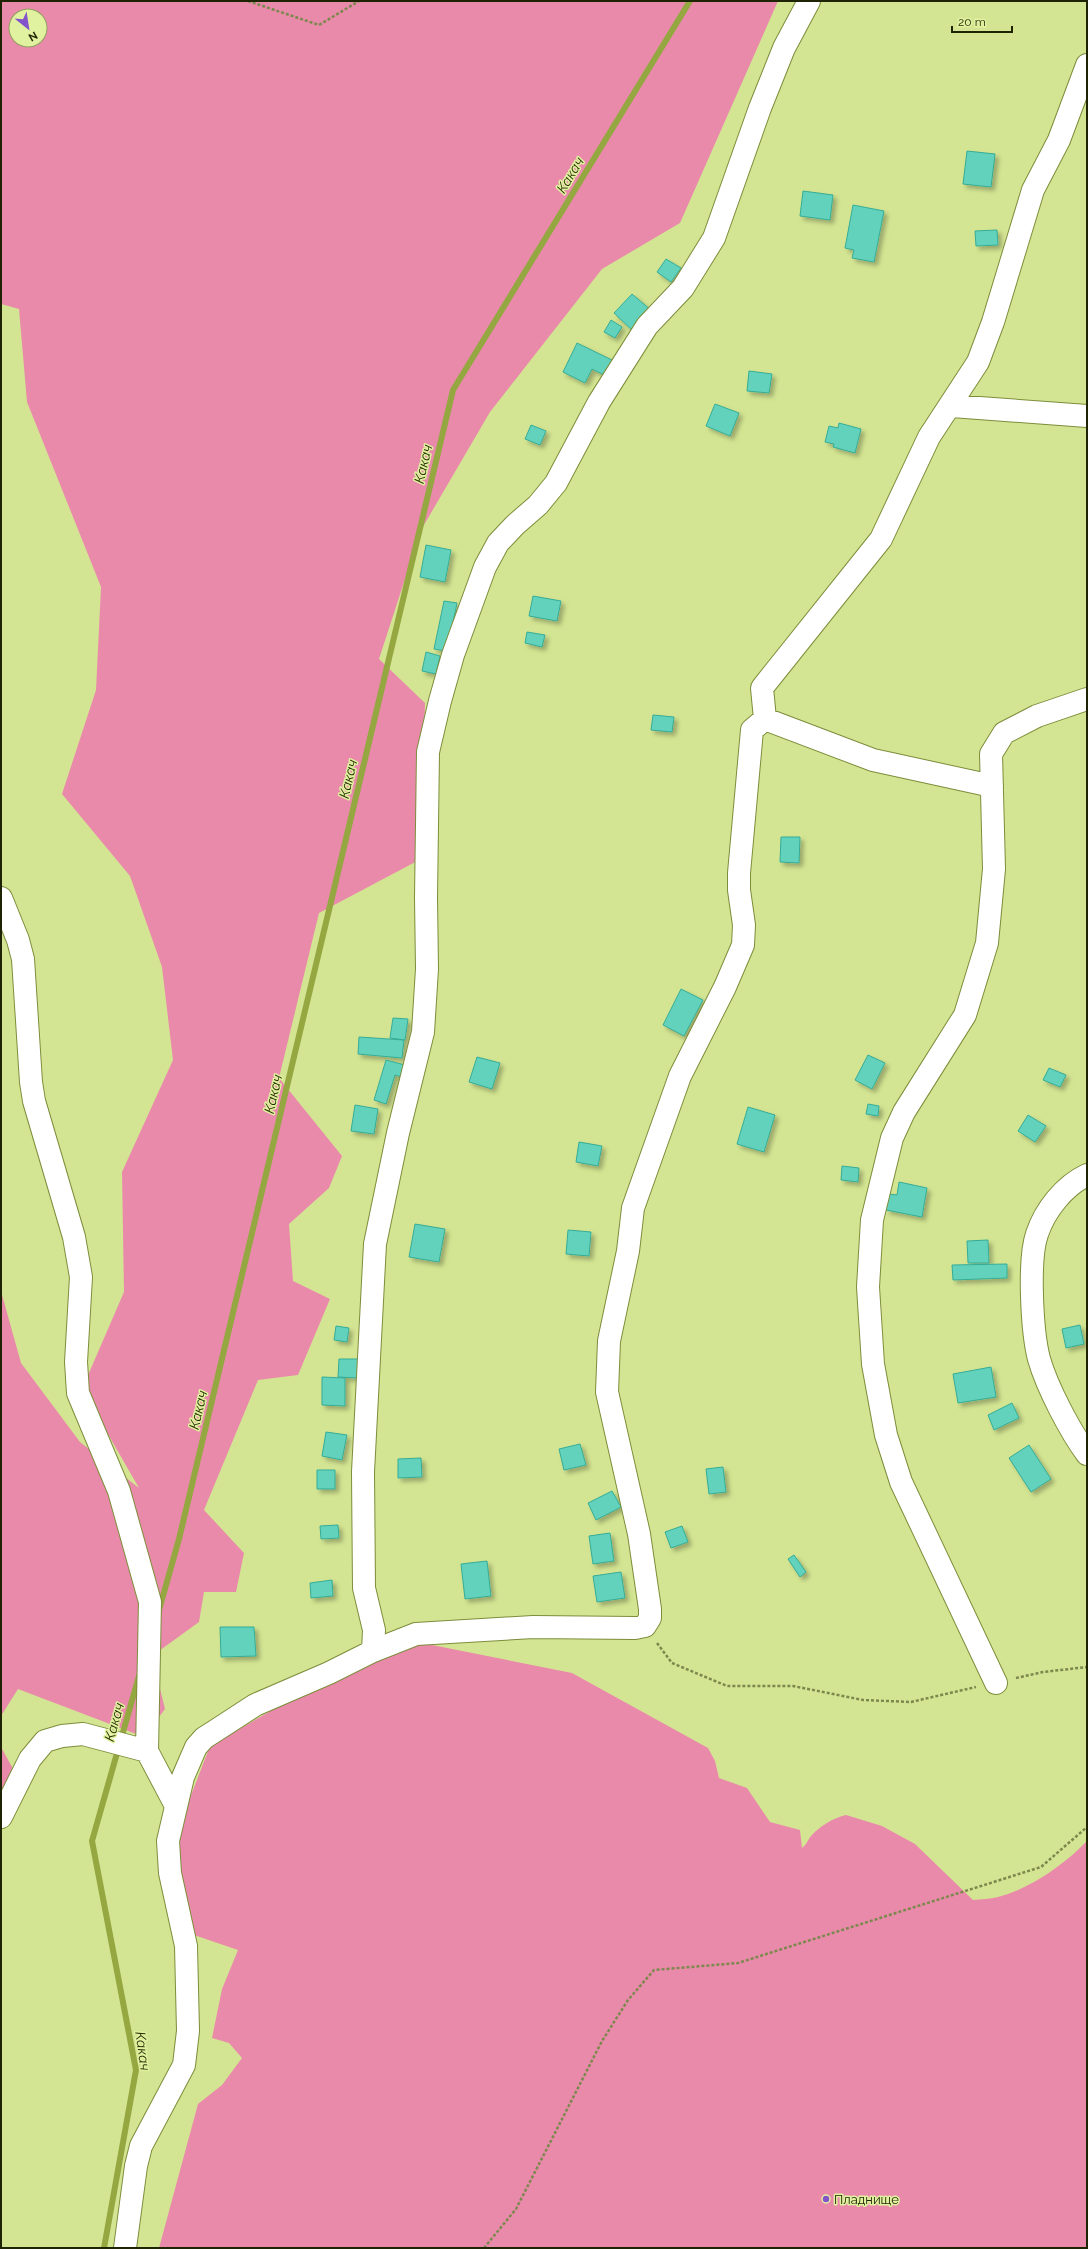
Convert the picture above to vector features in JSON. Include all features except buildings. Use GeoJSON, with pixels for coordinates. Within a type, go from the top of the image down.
{"type":"FeatureCollection","features":[{"type":"Feature","properties":{"kind":"street"},"geometry":{"type":"LineString","coordinates":[[374,1651],[374,1630],[364,1588],[363,1472],[375,1244],[398,1133],[423,1032],[427,969],[428,752],[440,701],[453,655],[485,566],[498,543],[515,525],[538,505],[556,483],[599,402],[647,326],[683,288],[714,238],[760,108],[784,48],[809,1]]}},
{"type":"Feature","properties":{"kind":"street"},"geometry":{"type":"LineString","coordinates":[[765,719],[762,688],[881,539],[929,437],[952,406],[978,362],[993,322],[1033,190],[1059,140],[1087,65]]}},
{"type":"Feature","properties":{"kind":"street"},"geometry":{"type":"LineString","coordinates":[[952,406],[1087,416]]}},
{"type":"Feature","properties":{"kind":"street"},"geometry":{"type":"LineString","coordinates":[[996,1683],[901,1482],[886,1436],[873,1364],[868,1287],[872,1220],[892,1138],[904,1112],[965,1015],[987,943],[994,869],[991,754],[1004,732],[1037,716],[1087,699]]}},
{"type":"Feature","properties":{"kind":"street"},"geometry":{"type":"LineString","coordinates":[[765,719],[873,760],[992,786]]}},
{"type":"Feature","properties":{"kind":"street"},"geometry":{"type":"LineString","coordinates":[[125,2248],[136,2166],[141,2146],[153,2120],[177,2082],[185,2058],[188,2000],[186,1946],[170,1873],[168,1841],[183,1777],[196,1747],[204,1738],[255,1705],[329,1673],[374,1651],[416,1634],[533,1627],[645,1626],[650,1618],[639,1534],[607,1392],[609,1341],[628,1251],[634,1208],[680,1076],[728,981],[743,945],[744,925],[739,890],[739,873],[749,748],[752,730],[765,719]]}},
{"type":"Feature","properties":{"kind":"street"},"geometry":{"type":"LineString","coordinates":[[1,898],[18,940],[23,959],[31,1082],[34,1101],[74,1238],[80,1269],[79,1326],[76,1362],[78,1393],[119,1491],[150,1602],[149,1638],[139,1749],[176,1806]]}},
{"type":"Feature","properties":{"kind":"street"},"geometry":{"type":"LineString","coordinates":[[1087,1175],[1075,1181],[1058,1198],[1044,1218],[1037,1235],[1034,1252],[1033,1305],[1040,1360],[1058,1405],[1087,1454]]}},
{"type":"Feature","properties":{"kind":"street"},"geometry":{"type":"LineString","coordinates":[[1,1817],[30,1759],[45,1741],[62,1736],[83,1734],[139,1749]]}},
{"type":"Feature","properties":{"kind":"path"},"geometry":{"type":"LineString","coordinates":[[248,1],[319,25],[359,1]]}},
{"type":"Feature","properties":{"kind":"path"},"geometry":{"type":"LineString","coordinates":[[645,1626],[672,1664],[726,1686],[793,1686],[863,1700],[911,1702],[1043,1672],[1087,1667]]}},
{"type":"Feature","properties":{"kind":"path"},"geometry":{"type":"LineString","coordinates":[[484,2248],[516,2209],[602,2041],[628,2000],[654,1970],[738,1962],[1041,1867],[1087,1827]]}},
{"type":"Feature","properties":{"kind":"shaded area"},"geometry":{"type":"Polygon","coordinates":[[[1,1],[778,1],[680,223],[602,269],[490,412],[421,530],[379,659],[425,703],[421,859],[319,913],[279,1078],[342,1156],[329,1188],[289,1224],[293,1281],[330,1299],[298,1375],[258,1380],[204,1510],[244,1553],[236,1592],[204,1592],[199,1622],[152,1656],[165,1709],[144,1737],[18,1689],[1,1716],[1,1291],[21,1363],[80,1442],[139,1488],[82,1389],[124,1292],[122,1172],[173,1060],[162,967],[130,876],[62,794],[96,690],[101,587],[27,402],[19,309],[1,304],[1,1]]]}},
{"type":"Feature","properties":{"kind":"shaded area"},"geometry":{"type":"Polygon","coordinates":[[[397,1638],[572,1673],[708,1748],[715,1761],[719,1778],[747,1788],[770,1822],[800,1830],[802,1848],[811,1836],[823,1826],[836,1818],[846,1815],[882,1826],[915,1844],[973,1900],[998,1897],[1034,1882],[1058,1867],[1087,1841],[1087,2248],[159,2248],[198,2104],[222,2085],[242,2058],[229,2043],[212,2038],[222,1989],[238,1950],[194,1935],[178,1880],[178,1829],[210,1746],[397,1638]]]}},
{"type":"Feature","properties":{"kind":"shaded area"},"geometry":{"type":"Polygon","coordinates":[[[1,1747],[17,1776],[1,1805],[1,1747]]]}},
{"type":"Feature","properties":{"kind":"waterway","name":"Какач"},"geometry":{"type":"LineString","coordinates":[[159,1610],[179,1539],[453,390],[690,1]]}},
{"type":"Feature","properties":{"kind":"waterway","name":"Какач"},"geometry":{"type":"LineString","coordinates":[[104,2248],[136,2070],[92,1841],[139,1676]]}},
{"type":"Feature","properties":{"kind":"place","name":"Пладнище"},"geometry":{"type":"Point","coordinates":[826,2199]}}]}
